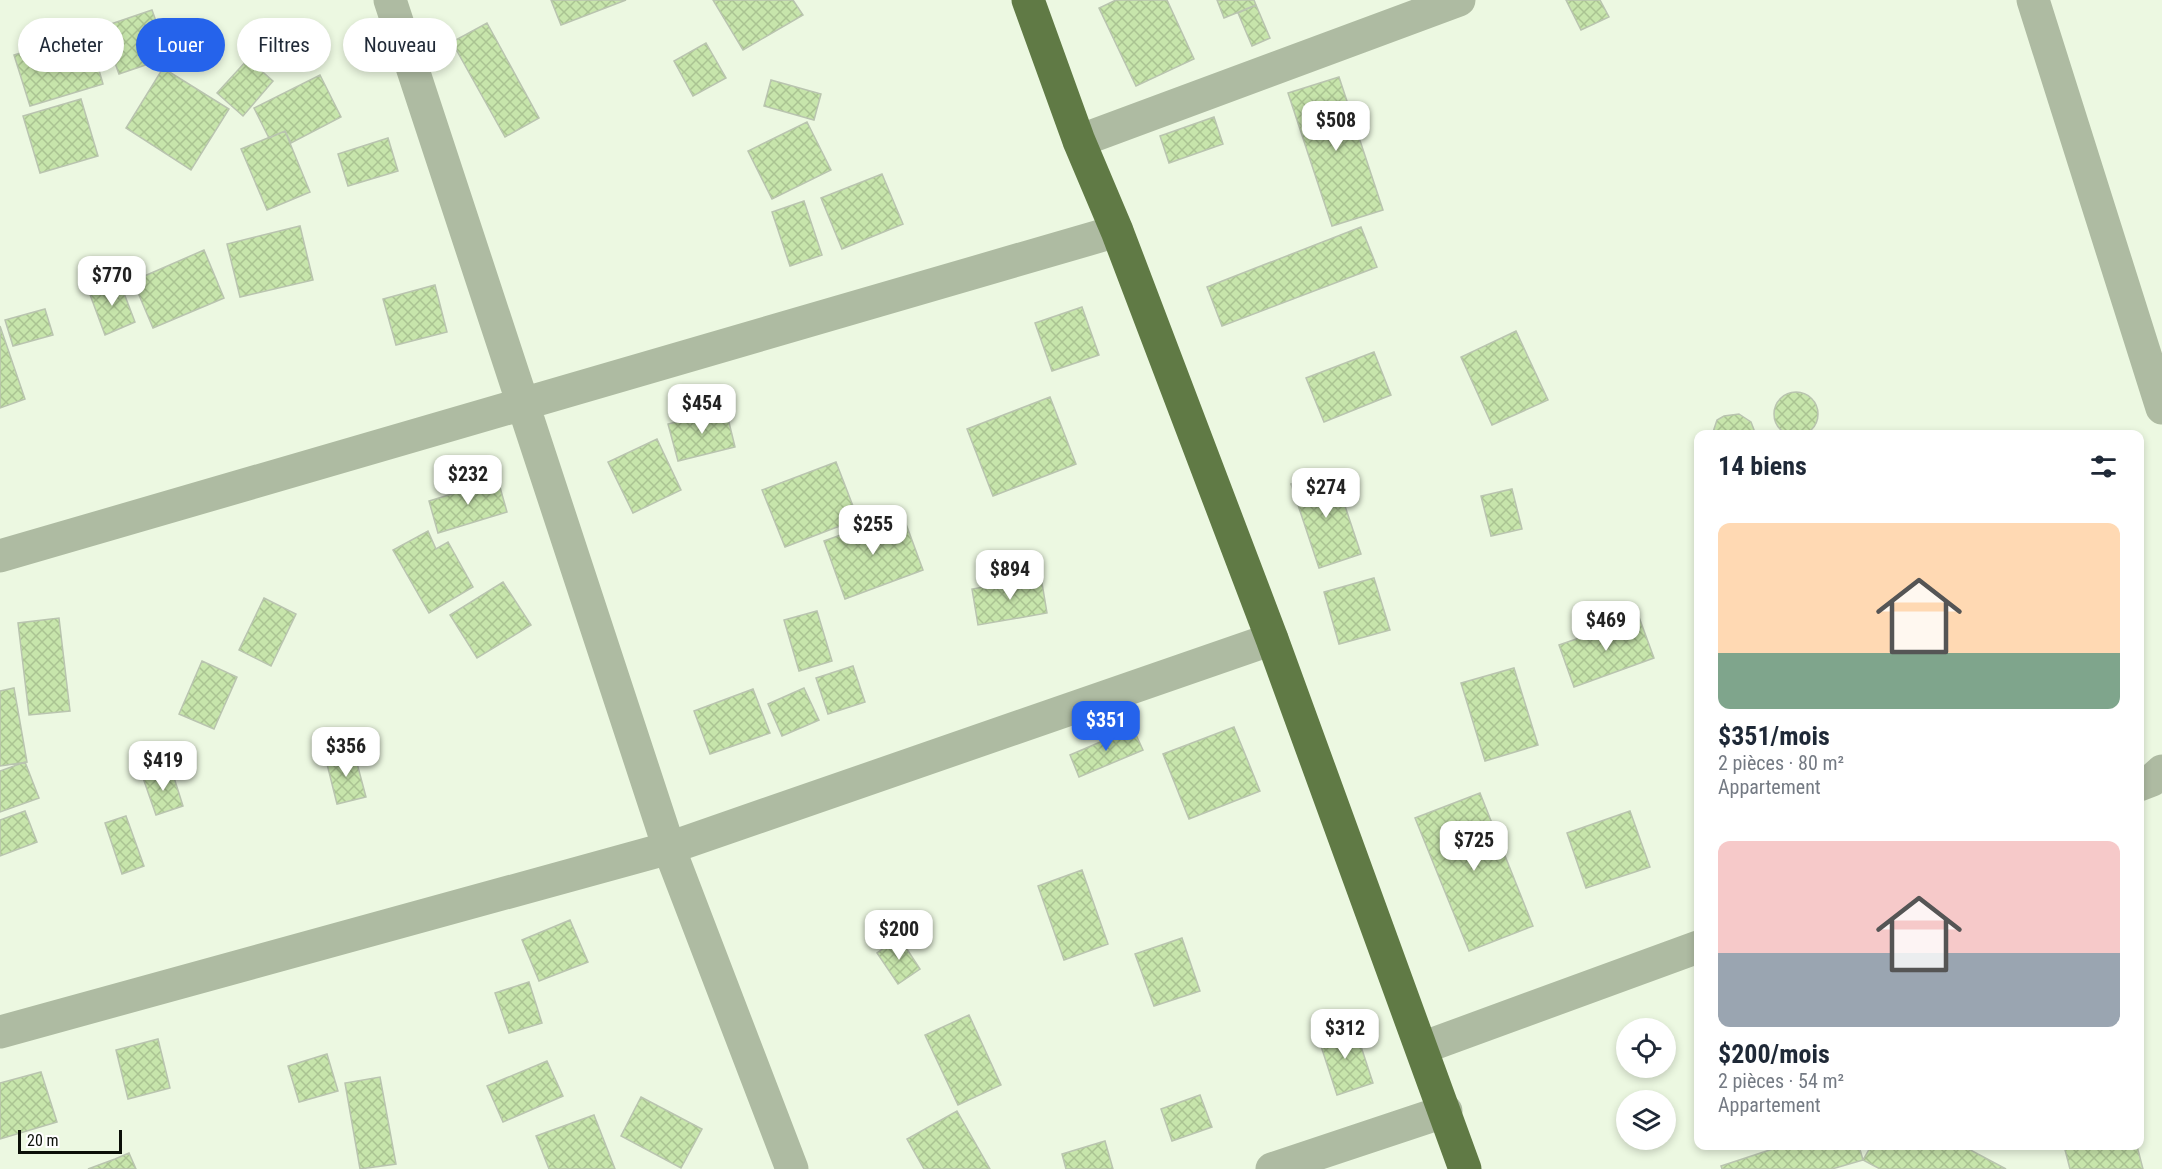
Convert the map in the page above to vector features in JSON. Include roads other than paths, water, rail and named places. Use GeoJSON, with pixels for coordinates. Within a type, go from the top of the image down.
{"type":"FeatureCollection","features":[{"type":"Feature","properties":{"kind":"highway"},"geometry":{"type":"LineString","coordinates":[[1028,0],[1078,141],[1117,231],[1272,639],[1446,1111],[1465,1169]]}},
{"type":"Feature","properties":{"kind":"street"},"geometry":{"type":"LineString","coordinates":[[390,0],[669,848],[792,1169]]}},
{"type":"Feature","properties":{"kind":"street"},"geometry":{"type":"LineString","coordinates":[[1078,141],[1459,0]]}},
{"type":"Feature","properties":{"kind":"street"},"geometry":{"type":"LineString","coordinates":[[2033,0],[2162,408]]}},
{"type":"Feature","properties":{"kind":"street"},"geometry":{"type":"LineString","coordinates":[[0,556],[1117,231]]}},
{"type":"Feature","properties":{"kind":"street"},"geometry":{"type":"LineString","coordinates":[[0,1032],[669,848],[1272,639]]}},
{"type":"Feature","properties":{"kind":"street"},"geometry":{"type":"LineString","coordinates":[[2144,783],[2152,780],[2162,771]]}},
{"type":"Feature","properties":{"kind":"street"},"geometry":{"type":"LineString","coordinates":[[1422,1048],[1694,948]]}},
{"type":"Feature","properties":{"kind":"street"},"geometry":{"type":"LineString","coordinates":[[1272,1169],[1446,1111]]}}]}
